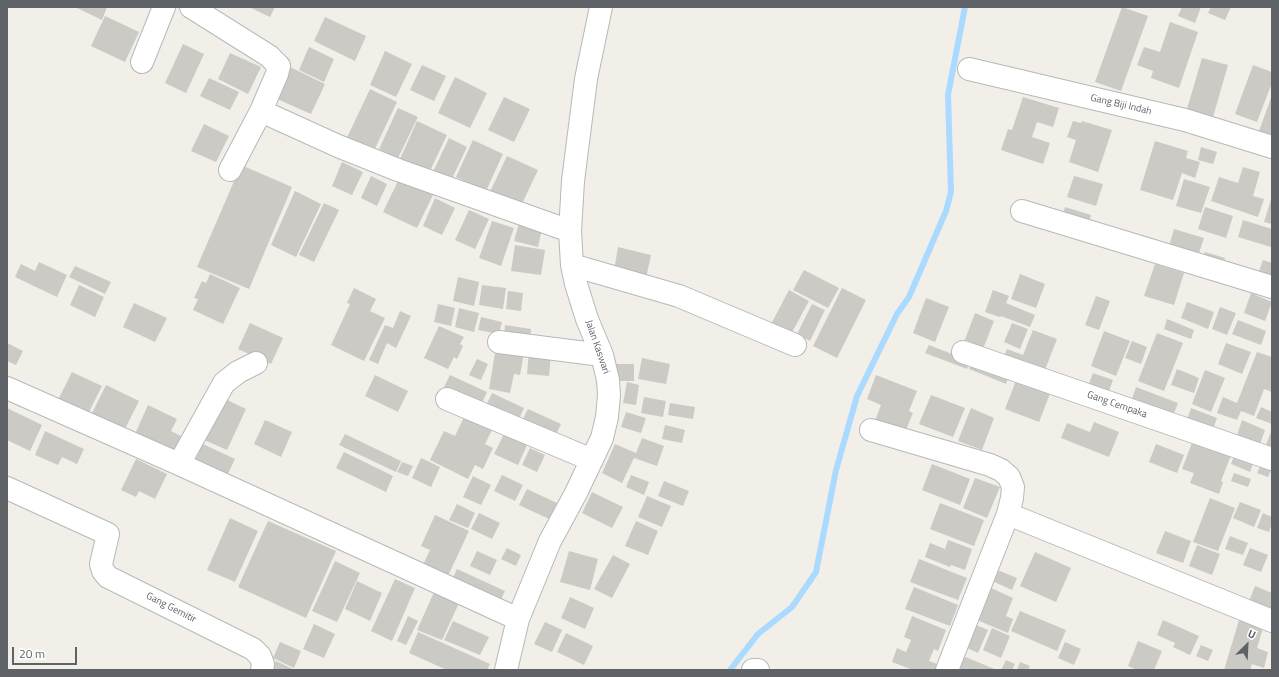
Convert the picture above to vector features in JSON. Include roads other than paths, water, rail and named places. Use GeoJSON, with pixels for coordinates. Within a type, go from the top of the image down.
{"type":"FeatureCollection","features":[{"type":"Feature","properties":{"kind":"street"},"geometry":{"type":"LineString","coordinates":[[142,62],[164,7]]}},
{"type":"Feature","properties":{"kind":"street"},"geometry":{"type":"LineString","coordinates":[[191,7],[269,56],[279,66],[278,74],[261,111],[230,170]]}},
{"type":"Feature","properties":{"kind":"street","name":"Jalan Kaswari"},"geometry":{"type":"LineString","coordinates":[[506,670],[518,619],[550,541],[576,493],[602,438],[607,417],[609,395],[608,380],[602,355],[587,319],[576,284],[572,265],[570,231],[573,181],[586,79],[601,7]]}},
{"type":"Feature","properties":{"kind":"street","name":"Gang Biji Indah"},"geometry":{"type":"LineString","coordinates":[[969,69],[1185,120],[1272,147]]}},
{"type":"Feature","properties":{"kind":"street"},"geometry":{"type":"LineString","coordinates":[[261,111],[338,146],[398,170],[570,231]]}},
{"type":"Feature","properties":{"kind":"street"},"geometry":{"type":"LineString","coordinates":[[1022,211],[1272,287]]}},
{"type":"Feature","properties":{"kind":"street"},"geometry":{"type":"LineString","coordinates":[[572,265],[679,296],[795,345]]}},
{"type":"Feature","properties":{"kind":"street"},"geometry":{"type":"LineString","coordinates":[[499,342],[602,355]]}},
{"type":"Feature","properties":{"kind":"street","name":"Gang Cempaka"},"geometry":{"type":"LineString","coordinates":[[963,352],[1272,459]]}},
{"type":"Feature","properties":{"kind":"street"},"geometry":{"type":"LineString","coordinates":[[179,464],[224,384],[238,372],[256,363]]}},
{"type":"Feature","properties":{"kind":"street"},"geometry":{"type":"LineString","coordinates":[[7,388],[179,464],[518,619]]}},
{"type":"Feature","properties":{"kind":"street"},"geometry":{"type":"LineString","coordinates":[[447,399],[592,460]]}},
{"type":"Feature","properties":{"kind":"street"},"geometry":{"type":"LineString","coordinates":[[871,430],[990,465],[1001,470],[1009,477],[1013,487],[1008,514],[947,670]]}},
{"type":"Feature","properties":{"kind":"street","name":"Gang Gemitir"},"geometry":{"type":"LineString","coordinates":[[7,488],[108,534],[101,564],[103,571],[108,576],[253,649],[260,656],[263,664],[262,670]]}},
{"type":"Feature","properties":{"kind":"street"},"geometry":{"type":"LineString","coordinates":[[1008,514],[1272,621]]}},
{"type":"Feature","properties":{"kind":"street"},"geometry":{"type":"LineString","coordinates":[[753,670],[758,670]]}},
{"type":"Feature","properties":{"kind":"waterway"},"geometry":{"type":"LineString","coordinates":[[730,670],[758,634],[792,607],[816,572],[836,470],[857,396],[897,314],[909,297],[946,211],[951,192],[948,95],[965,7]]}}]}
